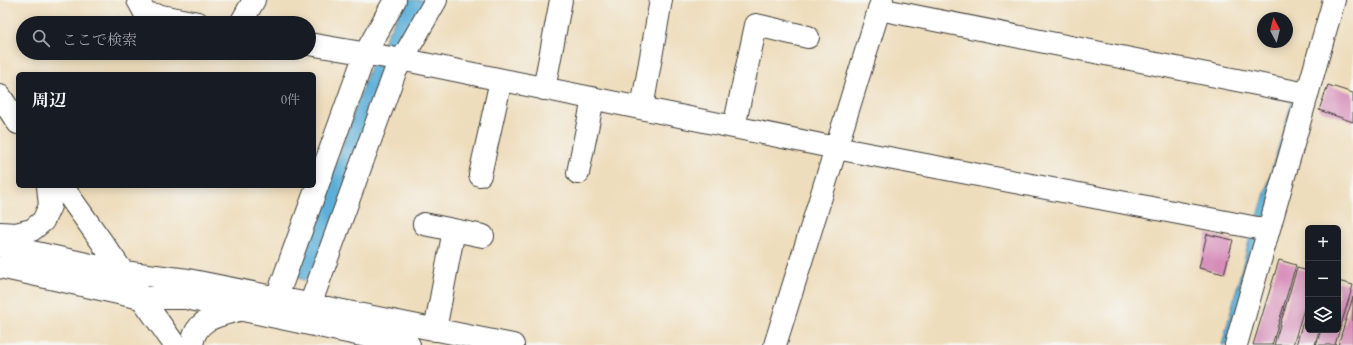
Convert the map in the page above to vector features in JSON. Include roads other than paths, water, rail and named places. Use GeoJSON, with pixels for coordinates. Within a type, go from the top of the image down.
{"type":"FeatureCollection","features":[{"type":"Feature","properties":{"kind":"street"},"geometry":{"type":"LineString","coordinates":[[138,0],[145,13],[161,16]]}},
{"type":"Feature","properties":{"kind":"street"},"geometry":{"type":"LineString","coordinates":[[245,16],[254,0]]}},
{"type":"Feature","properties":{"kind":"street"},"geometry":{"type":"LineString","coordinates":[[277,297],[384,58],[395,0]]}},
{"type":"Feature","properties":{"kind":"street"},"geometry":{"type":"LineString","coordinates":[[384,58],[436,0]]}},
{"type":"Feature","properties":{"kind":"street"},"geometry":{"type":"LineString","coordinates":[[544,89],[561,0]]}},
{"type":"Feature","properties":{"kind":"street"},"geometry":{"type":"LineString","coordinates":[[642,108],[661,0]]}},
{"type":"Feature","properties":{"kind":"street"},"geometry":{"type":"LineString","coordinates":[[1236,345],[1334,0]]}},
{"type":"Feature","properties":{"kind":"street"},"geometry":{"type":"LineString","coordinates":[[775,345],[881,5],[1307,94]]}},
{"type":"Feature","properties":{"kind":"street"},"geometry":{"type":"LineString","coordinates":[[734,127],[756,25],[808,37]]}},
{"type":"Feature","properties":{"kind":"street"},"geometry":{"type":"LineString","coordinates":[[316,45],[501,80],[836,148],[1268,230]]}},
{"type":"Feature","properties":{"kind":"street"},"geometry":{"type":"LineString","coordinates":[[310,304],[395,72],[384,58]]}},
{"type":"Feature","properties":{"kind":"street"},"geometry":{"type":"LineString","coordinates":[[480,176],[501,80]]}},
{"type":"Feature","properties":{"kind":"street"},"geometry":{"type":"LineString","coordinates":[[0,96],[16,120]]}},
{"type":"Feature","properties":{"kind":"street"},"geometry":{"type":"LineString","coordinates":[[578,173],[593,99]]}},
{"type":"Feature","properties":{"kind":"street"},"geometry":{"type":"LineString","coordinates":[[0,233],[16,234],[32,230],[43,220],[50,206],[48,188]]}},
{"type":"Feature","properties":{"kind":"street"},"geometry":{"type":"LineString","coordinates":[[63,188],[174,345]]}},
{"type":"Feature","properties":{"kind":"street"},"geometry":{"type":"LineString","coordinates":[[424,224],[483,236]]}},
{"type":"Feature","properties":{"kind":"street"},"geometry":{"type":"LineString","coordinates":[[435,330],[454,230]]}},
{"type":"Feature","properties":{"kind":"street"},"geometry":{"type":"LineString","coordinates":[[0,245],[123,272],[188,280],[513,345]]}},
{"type":"Feature","properties":{"kind":"street"},"geometry":{"type":"LineString","coordinates":[[0,267],[141,298],[186,298],[410,345]]}},
{"type":"Feature","properties":{"kind":"street"},"geometry":{"type":"LineString","coordinates":[[192,345],[195,333],[206,319],[243,310]]}},
{"type":"Feature","properties":{"kind":"water"},"geometry":{"type":"Polygon","coordinates":[[[406,0],[426,0],[309,282],[296,277],[371,64],[406,0]]]}},
{"type":"Feature","properties":{"kind":"water"},"geometry":{"type":"Polygon","coordinates":[[[1294,94],[1304,97],[1266,226],[1256,223],[1294,94]]]}},
{"type":"Feature","properties":{"kind":"water"},"geometry":{"type":"Polygon","coordinates":[[[1250,237],[1262,240],[1232,345],[1222,345],[1250,237]]]}}]}
